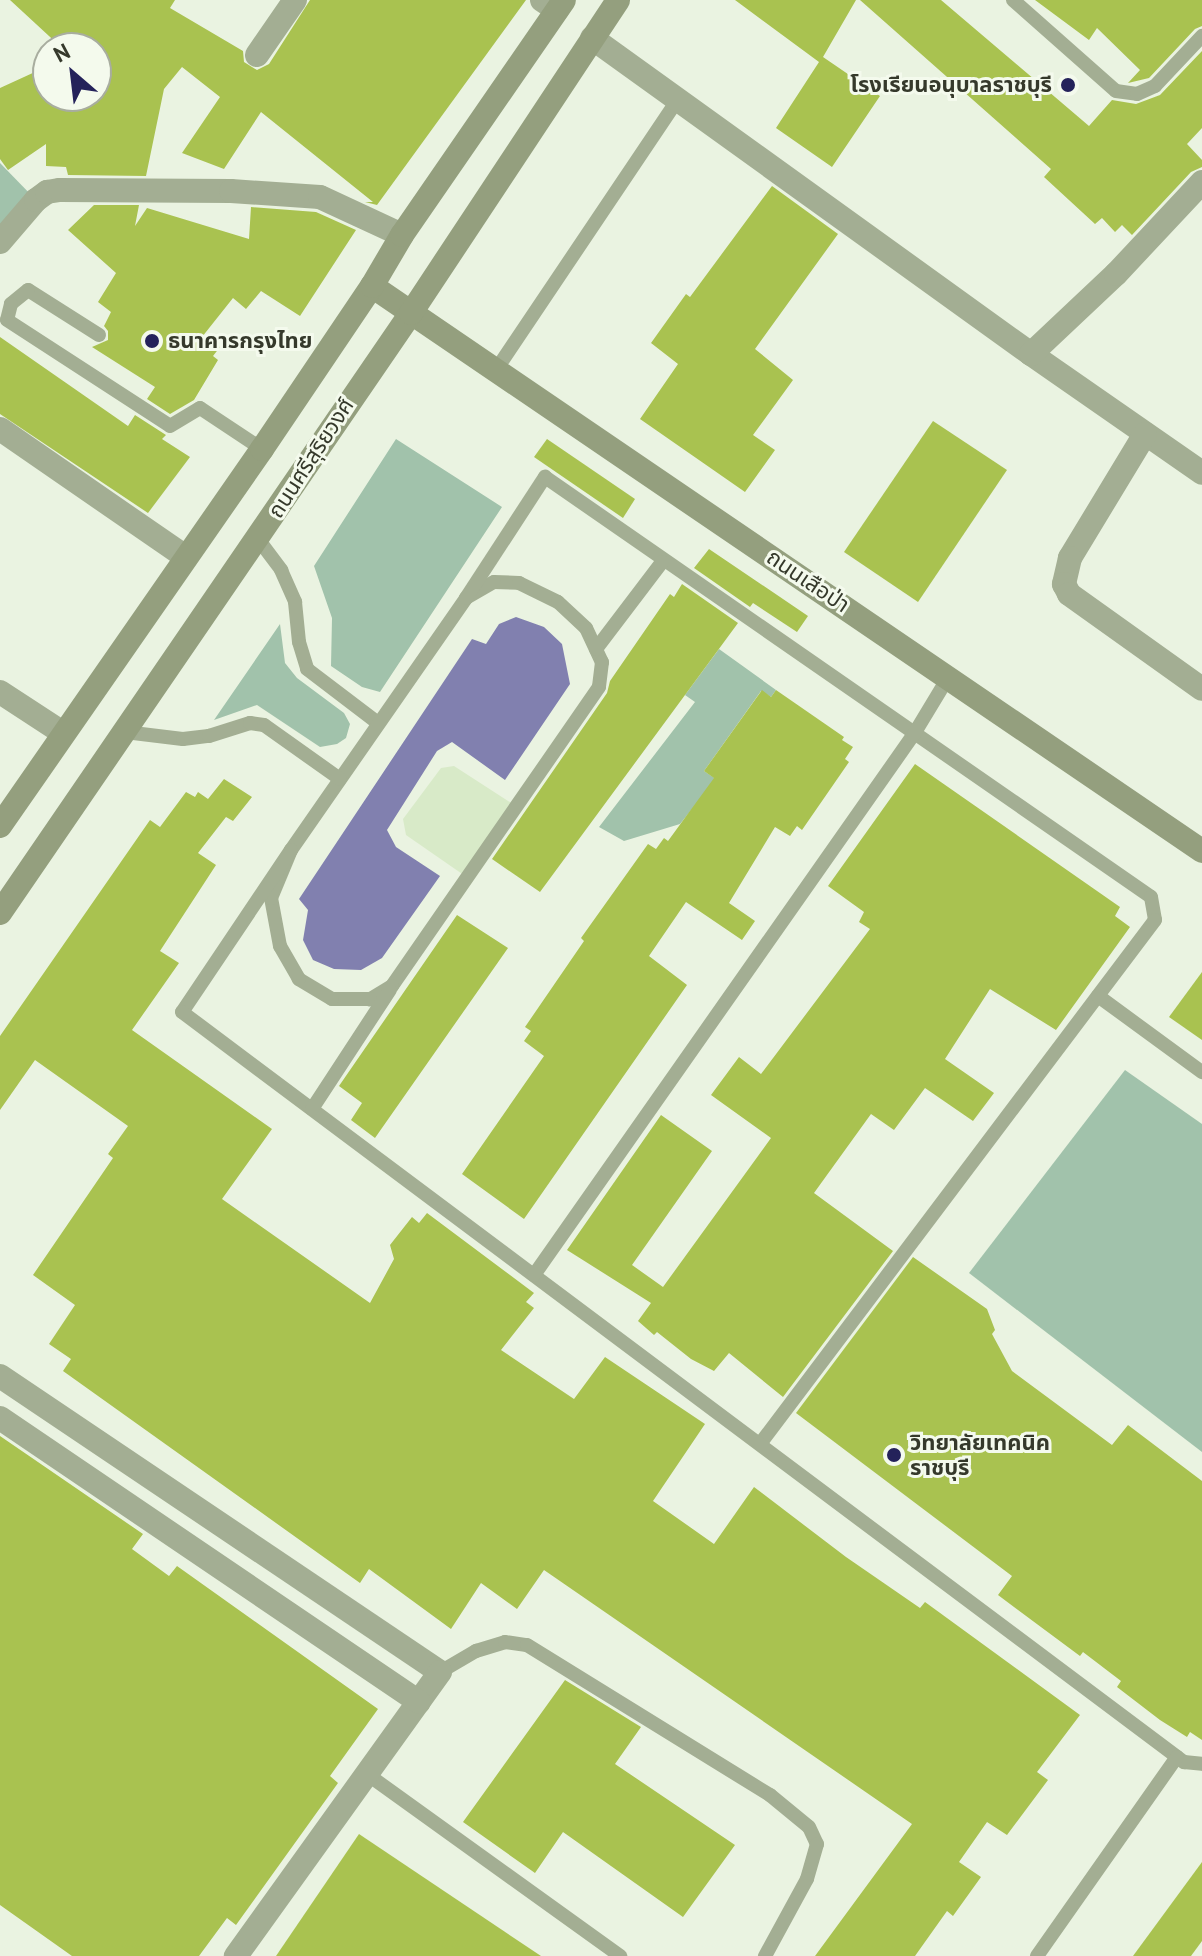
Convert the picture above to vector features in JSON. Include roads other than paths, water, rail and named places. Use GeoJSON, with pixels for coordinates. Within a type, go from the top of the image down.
{"type":"FeatureCollection","features":[{"type":"Feature","properties":{"kind":"main road","name":"ถนนศรีสุริยวงศ์"},"geometry":{"type":"LineString","coordinates":[[0,913],[411,313],[618,0]]}},
{"type":"Feature","properties":{"kind":"main road","name":"ถนนศรีสุริยวงศ์"},"geometry":{"type":"LineString","coordinates":[[0,826],[372,286],[554,3]]}},
{"type":"Feature","properties":{"kind":"main road"},"geometry":{"type":"LineString","coordinates":[[554,3],[592,38]]}},
{"type":"Feature","properties":{"kind":"main road","name":"ถนนเสือป่า"},"geometry":{"type":"LineString","coordinates":[[372,286],[1202,851]]}},
{"type":"Feature","properties":{"kind":"street"},"geometry":{"type":"LineString","coordinates":[[257,55],[295,0]]}},
{"type":"Feature","properties":{"kind":"street"},"geometry":{"type":"LineString","coordinates":[[592,38],[1202,473]]}},
{"type":"Feature","properties":{"kind":"street"},"geometry":{"type":"LineString","coordinates":[[1031,354],[1116,274],[1202,182]]}},
{"type":"Feature","properties":{"kind":"street"},"geometry":{"type":"LineString","coordinates":[[0,242],[36,200],[47,192],[60,190],[231,191],[320,197],[402,235]]}},
{"type":"Feature","properties":{"kind":"street"},"geometry":{"type":"LineString","coordinates":[[0,429],[184,556]]}},
{"type":"Feature","properties":{"kind":"street"},"geometry":{"type":"LineString","coordinates":[[1145,434],[1070,558],[1064,584],[1069,594],[1202,689]]}},
{"type":"Feature","properties":{"kind":"street"},"geometry":{"type":"LineString","coordinates":[[0,692],[63,733]]}},
{"type":"Feature","properties":{"kind":"street"},"geometry":{"type":"LineString","coordinates":[[0,1376],[440,1672],[236,1956]]}},
{"type":"Feature","properties":{"kind":"street"},"geometry":{"type":"LineString","coordinates":[[0,1418],[419,1702]]}},
{"type":"Feature","properties":{"kind":"street"},"geometry":{"type":"LineString","coordinates":[[176,1537],[197,1507]]}},
{"type":"Feature","properties":{"kind":"lane"},"geometry":{"type":"LineString","coordinates":[[1013,0],[1116,91],[1137,94],[1155,86],[1202,36]]}},
{"type":"Feature","properties":{"kind":"lane"},"geometry":{"type":"LineString","coordinates":[[496,370],[677,101]]}},
{"type":"Feature","properties":{"kind":"lane"},"geometry":{"type":"LineString","coordinates":[[99,335],[28,290],[11,304],[7,320],[170,426],[197,404],[262,449]]}},
{"type":"Feature","properties":{"kind":"lane"},"geometry":{"type":"LineString","coordinates":[[760,1444],[1155,920],[1151,897],[662,562],[545,477],[466,598],[182,1012],[1177,1757],[1184,1762],[1202,1764]]}},
{"type":"Feature","properties":{"kind":"lane"},"geometry":{"type":"LineString","coordinates":[[258,539],[281,570],[295,602],[307,669],[378,723]]}},
{"type":"Feature","properties":{"kind":"lane"},"geometry":{"type":"LineString","coordinates":[[596,649],[662,562]]}},
{"type":"Feature","properties":{"kind":"lane"},"geometry":{"type":"LineString","coordinates":[[312,1109],[392,986],[599,687],[602,662],[586,628],[558,602],[519,583],[494,582],[466,598]]}},
{"type":"Feature","properties":{"kind":"lane"},"geometry":{"type":"LineString","coordinates":[[534,1275],[914,734],[949,676]]}},
{"type":"Feature","properties":{"kind":"lane"},"geometry":{"type":"LineString","coordinates":[[125,732],[183,739],[209,736],[250,723],[264,725],[340,779]]}},
{"type":"Feature","properties":{"kind":"lane"},"geometry":{"type":"LineString","coordinates":[[291,850],[271,898],[280,946],[299,979],[332,999],[370,999],[392,986]]}},
{"type":"Feature","properties":{"kind":"lane"},"geometry":{"type":"LineString","coordinates":[[1098,996],[1202,1072]]}},
{"type":"Feature","properties":{"kind":"lane"},"geometry":{"type":"LineString","coordinates":[[440,1672],[476,1651],[505,1642],[527,1645],[770,1795],[809,1827],[817,1844],[807,1879],[765,1956]]}},
{"type":"Feature","properties":{"kind":"lane"},"geometry":{"type":"LineString","coordinates":[[1037,1956],[1177,1757]]}},
{"type":"Feature","properties":{"kind":"lane"},"geometry":{"type":"LineString","coordinates":[[367,1774],[620,1956]]}},
{"type":"Feature","properties":{"kind":"water"},"geometry":{"type":"Polygon","coordinates":[[[516,617],[544,627],[562,644],[570,684],[505,780],[452,742],[437,751],[387,830],[396,847],[440,876],[382,958],[361,970],[334,969],[313,960],[303,940],[308,910],[299,899],[472,639],[486,644],[499,624],[516,617]]]}},
{"type":"Feature","properties":{"kind":"place","name":"โรงเรียนอนุบาลราชบุรี"},"geometry":{"type":"Point","coordinates":[1068,85]}},
{"type":"Feature","properties":{"kind":"place","name":"ธนาคารกรุงไทย"},"geometry":{"type":"Point","coordinates":[152,341]}},
{"type":"Feature","properties":{"kind":"place","name":"วิทยาลัยเทคนิค ราชบุรี"},"geometry":{"type":"Point","coordinates":[894,1455]}}]}
